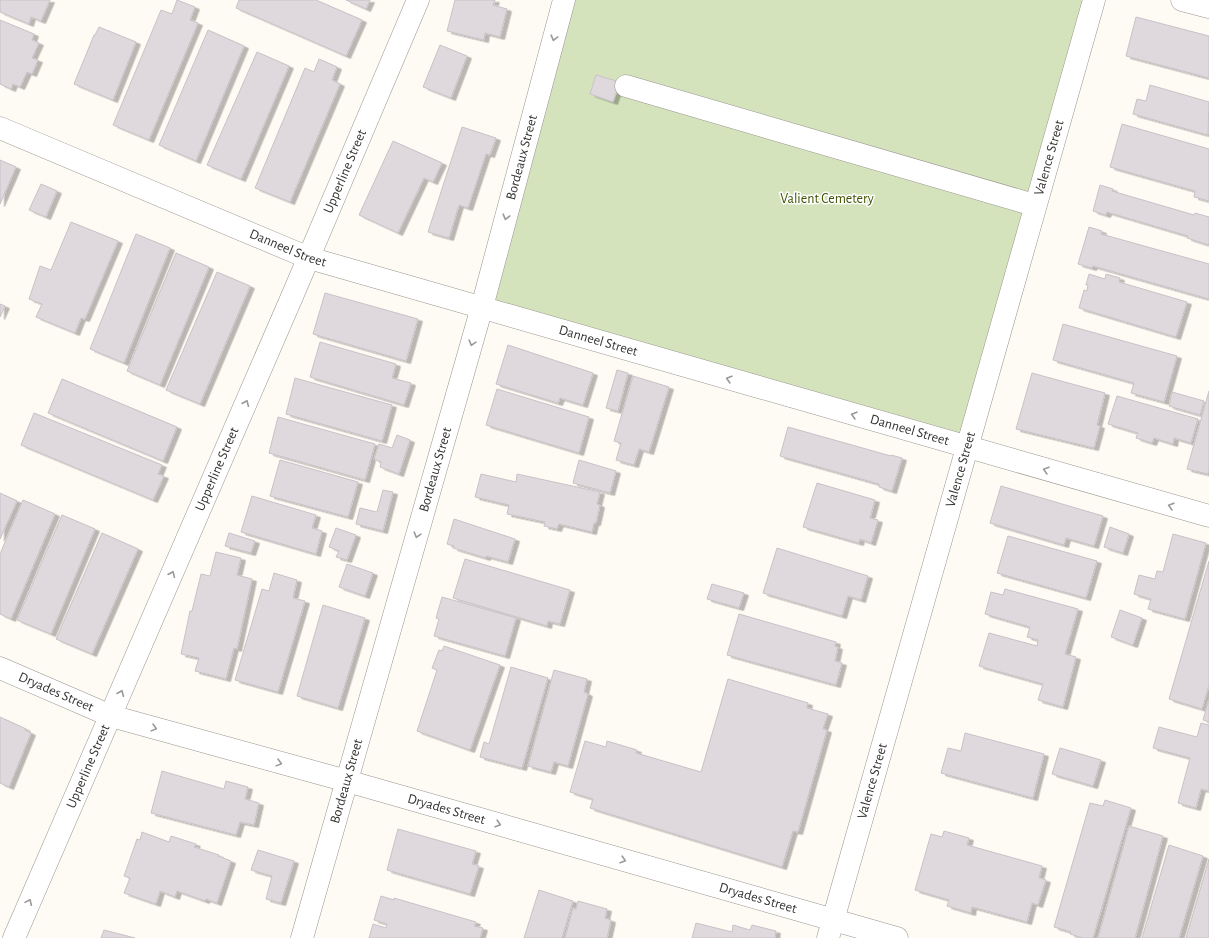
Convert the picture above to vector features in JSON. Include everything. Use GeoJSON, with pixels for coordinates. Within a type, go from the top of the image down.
{"type":"FeatureCollection","features":[{"type":"Feature","properties":{"kind":"street","name":"Upperline Street"},"geometry":{"type":"LineString","coordinates":[[14,938],[309,258],[418,0]]}},
{"type":"Feature","properties":{"kind":"street","name":"Bordeaux Street"},"geometry":{"type":"LineString","coordinates":[[302,938],[482,307],[564,0]]}},
{"type":"Feature","properties":{"kind":"street","name":"Valence Street"},"geometry":{"type":"LineString","coordinates":[[830,929],[968,448],[1034,205],[1094,0]]}},
{"type":"Feature","properties":{"kind":"street"},"geometry":{"type":"LineString","coordinates":[[1182,0],[1209,7]]}},
{"type":"Feature","properties":{"kind":"street"},"geometry":{"type":"LineString","coordinates":[[626,86],[795,137],[1034,205]]}},
{"type":"Feature","properties":{"kind":"street","name":"Danneel Street"},"geometry":{"type":"LineString","coordinates":[[0,128],[309,258],[1209,516]]}},
{"type":"Feature","properties":{"kind":"street","name":"Dryades Street"},"geometry":{"type":"LineString","coordinates":[[0,668],[111,716],[347,781],[830,929],[897,938]]}},
{"type":"Feature","properties":{"kind":"green space","name":"Valient Cemetery"},"geometry":{"type":"Polygon","coordinates":[[[564,0],[1094,0],[967,447],[482,307],[564,0]]]}},
{"type":"Feature","properties":{"kind":"building"},"geometry":{"type":"Polygon","coordinates":[[[0,0],[50,0],[41,21],[31,17],[29,24],[0,12],[0,0]]]}},
{"type":"Feature","properties":{"kind":"building"},"geometry":{"type":"Polygon","coordinates":[[[177,0],[195,7],[190,20],[198,23],[149,140],[113,125],[161,10],[172,14],[177,0]]]}},
{"type":"Feature","properties":{"kind":"building"},"geometry":{"type":"Polygon","coordinates":[[[239,0],[316,0],[362,20],[346,56],[236,8],[239,0]]]}},
{"type":"Feature","properties":{"kind":"building"},"geometry":{"type":"Polygon","coordinates":[[[346,0],[370,0],[366,9],[346,0]]]}},
{"type":"Feature","properties":{"kind":"building"},"geometry":{"type":"Polygon","coordinates":[[[455,0],[495,0],[493,5],[507,9],[500,37],[485,33],[484,40],[447,31],[455,0]]]}},
{"type":"Feature","properties":{"kind":"building"},"geometry":{"type":"Polygon","coordinates":[[[1136,17],[1209,36],[1209,78],[1126,56],[1136,17]]]}},
{"type":"Feature","properties":{"kind":"building"},"geometry":{"type":"Polygon","coordinates":[[[0,20],[34,34],[32,40],[39,43],[32,58],[38,60],[32,74],[27,72],[20,87],[13,84],[11,89],[0,84],[0,20]]]}},
{"type":"Feature","properties":{"kind":"building"},"geometry":{"type":"Polygon","coordinates":[[[99,27],[136,42],[113,100],[74,84],[94,35],[99,27]]]}},
{"type":"Feature","properties":{"kind":"building"},"geometry":{"type":"Polygon","coordinates":[[[208,30],[244,46],[196,161],[159,145],[208,30]]]}},
{"type":"Feature","properties":{"kind":"building"},"geometry":{"type":"Polygon","coordinates":[[[440,45],[467,56],[451,98],[423,87],[440,45]]]}},
{"type":"Feature","properties":{"kind":"building"},"geometry":{"type":"Polygon","coordinates":[[[257,52],[289,66],[241,179],[207,165],[257,52]]]}},
{"type":"Feature","properties":{"kind":"building"},"geometry":{"type":"Polygon","coordinates":[[[319,59],[337,67],[332,80],[340,84],[290,202],[255,188],[305,68],[314,72],[319,59]]]}},
{"type":"Feature","properties":{"kind":"building"},"geometry":{"type":"Polygon","coordinates":[[[596,75],[620,82],[613,102],[590,94],[596,75]]]}},
{"type":"Feature","properties":{"kind":"building"},"geometry":{"type":"Polygon","coordinates":[[[1150,85],[1209,102],[1208,135],[1133,114],[1137,99],[1146,101],[1150,85]]]}},
{"type":"Feature","properties":{"kind":"building"},"geometry":{"type":"Polygon","coordinates":[[[1122,124],[1209,149],[1209,201],[1194,197],[1195,191],[1110,167],[1122,124]]]}},
{"type":"Feature","properties":{"kind":"building"},"geometry":{"type":"Polygon","coordinates":[[[462,127],[496,138],[490,155],[486,154],[468,208],[459,205],[449,238],[428,232],[462,127]]]}},
{"type":"Feature","properties":{"kind":"building"},"geometry":{"type":"Polygon","coordinates":[[[393,141],[442,163],[433,182],[424,178],[398,233],[359,215],[393,141]]]}},
{"type":"Feature","properties":{"kind":"building"},"geometry":{"type":"Polygon","coordinates":[[[0,160],[16,167],[0,204],[0,160]]]}},
{"type":"Feature","properties":{"kind":"building"},"geometry":{"type":"Polygon","coordinates":[[[41,184],[57,191],[46,217],[29,210],[41,184]]]}},
{"type":"Feature","properties":{"kind":"building"},"geometry":{"type":"Polygon","coordinates":[[[1100,185],[1113,189],[1112,191],[1194,215],[1195,213],[1209,217],[1209,245],[1187,238],[1188,236],[1107,212],[1106,215],[1093,211],[1100,185]]]}},
{"type":"Feature","properties":{"kind":"building"},"geometry":{"type":"Polygon","coordinates":[[[71,222],[118,241],[85,319],[81,318],[75,333],[36,317],[42,304],[29,299],[40,266],[51,270],[71,222]]]}},
{"type":"Feature","properties":{"kind":"building"},"geometry":{"type":"Polygon","coordinates":[[[1089,227],[1102,231],[1101,234],[1209,264],[1209,299],[1093,266],[1092,268],[1078,264],[1089,227]]]}},
{"type":"Feature","properties":{"kind":"building"},"geometry":{"type":"Polygon","coordinates":[[[136,234],[170,248],[124,363],[90,349],[136,234]]]}},
{"type":"Feature","properties":{"kind":"building"},"geometry":{"type":"Polygon","coordinates":[[[176,253],[209,267],[160,385],[127,371],[176,253]]]}},
{"type":"Feature","properties":{"kind":"building"},"geometry":{"type":"Polygon","coordinates":[[[217,272],[250,286],[200,404],[166,390],[217,272]]]}},
{"type":"Feature","properties":{"kind":"building"},"geometry":{"type":"Polygon","coordinates":[[[1089,274],[1105,279],[1106,274],[1120,278],[1119,282],[1187,302],[1176,337],[1079,308],[1084,290],[1087,291],[1088,285],[1086,285],[1089,274]]]}},
{"type":"Feature","properties":{"kind":"building"},"geometry":{"type":"Polygon","coordinates":[[[325,293],[418,319],[406,361],[313,334],[325,293]]]}},
{"type":"Feature","properties":{"kind":"building"},"geometry":{"type":"Polygon","coordinates":[[[0,304],[5,306],[0,317],[0,304]]]}},
{"type":"Feature","properties":{"kind":"building"},"geometry":{"type":"Polygon","coordinates":[[[1063,324],[1177,356],[1164,402],[1131,393],[1134,383],[1053,360],[1063,324]]]}},
{"type":"Feature","properties":{"kind":"building"},"geometry":{"type":"Polygon","coordinates":[[[320,342],[396,364],[392,378],[411,383],[404,405],[310,377],[320,342]]]}},
{"type":"Feature","properties":{"kind":"building"},"geometry":{"type":"Polygon","coordinates":[[[508,345],[593,373],[583,405],[560,398],[558,403],[496,384],[508,345]]]}},
{"type":"Feature","properties":{"kind":"building"},"geometry":{"type":"Polygon","coordinates":[[[617,370],[628,373],[618,411],[606,408],[617,370]]]}},
{"type":"Feature","properties":{"kind":"building"},"geometry":{"type":"Polygon","coordinates":[[[1032,373],[1105,393],[1097,425],[1100,426],[1094,448],[1016,429],[1032,373]]]}},
{"type":"Feature","properties":{"kind":"building"},"geometry":{"type":"Polygon","coordinates":[[[633,376],[669,387],[649,452],[639,449],[634,465],[616,460],[621,443],[614,441],[633,376]]]}},
{"type":"Feature","properties":{"kind":"building"},"geometry":{"type":"Polygon","coordinates":[[[295,378],[392,405],[382,441],[286,414],[295,378]]]}},
{"type":"Feature","properties":{"kind":"building"},"geometry":{"type":"Polygon","coordinates":[[[62,379],[177,427],[163,461],[48,413],[62,379]]]}},
{"type":"Feature","properties":{"kind":"building"},"geometry":{"type":"Polygon","coordinates":[[[497,389],[589,417],[579,453],[486,425],[497,389]]]}},
{"type":"Feature","properties":{"kind":"building"},"geometry":{"type":"Polygon","coordinates":[[[1209,391],[1209,470],[1208,474],[1187,469],[1209,391]]]}},
{"type":"Feature","properties":{"kind":"building"},"geometry":{"type":"Polygon","coordinates":[[[1172,392],[1204,401],[1200,415],[1169,406],[1172,392]]]}},
{"type":"Feature","properties":{"kind":"building"},"geometry":{"type":"Polygon","coordinates":[[[1117,396],[1198,419],[1191,443],[1174,438],[1173,444],[1154,438],[1152,443],[1136,438],[1138,433],[1108,424],[1117,396]]]}},
{"type":"Feature","properties":{"kind":"building"},"geometry":{"type":"Polygon","coordinates":[[[34,413],[162,465],[158,474],[164,476],[153,500],[21,445],[34,413]]]}},
{"type":"Feature","properties":{"kind":"building"},"geometry":{"type":"Polygon","coordinates":[[[278,417],[375,444],[365,480],[269,453],[278,417]]]}},
{"type":"Feature","properties":{"kind":"building"},"geometry":{"type":"Polygon","coordinates":[[[788,427],[902,458],[892,491],[879,487],[879,484],[780,456],[788,427]]]}},
{"type":"Feature","properties":{"kind":"building"},"geometry":{"type":"Polygon","coordinates":[[[397,435],[410,440],[399,474],[380,467],[381,462],[374,459],[379,444],[392,448],[397,435]]]}},
{"type":"Feature","properties":{"kind":"building"},"geometry":{"type":"Polygon","coordinates":[[[280,460],[358,482],[348,517],[270,496],[280,460]]]}},
{"type":"Feature","properties":{"kind":"building"},"geometry":{"type":"Polygon","coordinates":[[[579,460],[616,471],[610,493],[573,483],[579,460]]]}},
{"type":"Feature","properties":{"kind":"building"},"geometry":{"type":"Polygon","coordinates":[[[481,474],[516,482],[517,474],[600,492],[597,504],[600,505],[596,523],[594,523],[592,532],[559,524],[557,529],[544,526],[545,522],[507,514],[509,505],[475,497],[481,474]]]}},
{"type":"Feature","properties":{"kind":"building"},"geometry":{"type":"Polygon","coordinates":[[[817,483],[875,500],[870,518],[878,520],[871,543],[860,539],[859,543],[803,527],[817,483]]]}},
{"type":"Feature","properties":{"kind":"building"},"geometry":{"type":"Polygon","coordinates":[[[1001,486],[1103,516],[1094,546],[1066,538],[1064,545],[990,523],[1001,486]]]}},
{"type":"Feature","properties":{"kind":"building"},"geometry":{"type":"Polygon","coordinates":[[[383,490],[393,492],[383,531],[356,524],[360,508],[377,512],[383,490]]]}},
{"type":"Feature","properties":{"kind":"building"},"geometry":{"type":"Polygon","coordinates":[[[0,493],[17,501],[0,539],[0,493]]]}},
{"type":"Feature","properties":{"kind":"building"},"geometry":{"type":"Polygon","coordinates":[[[252,496],[316,515],[312,528],[322,531],[316,554],[241,532],[252,496]]]}},
{"type":"Feature","properties":{"kind":"building"},"geometry":{"type":"Polygon","coordinates":[[[23,500],[55,514],[11,619],[0,614],[0,554],[23,500]]]}},
{"type":"Feature","properties":{"kind":"building"},"geometry":{"type":"Polygon","coordinates":[[[62,515],[95,529],[51,634],[17,620],[62,515]]]}},
{"type":"Feature","properties":{"kind":"building"},"geometry":{"type":"Polygon","coordinates":[[[454,519],[515,539],[508,562],[486,556],[486,558],[453,548],[454,546],[447,544],[454,519]]]}},
{"type":"Feature","properties":{"kind":"building"},"geometry":{"type":"Polygon","coordinates":[[[1110,527],[1129,534],[1123,553],[1104,547],[1110,527]]]}},
{"type":"Feature","properties":{"kind":"building"},"geometry":{"type":"Polygon","coordinates":[[[336,528],[356,535],[347,560],[336,557],[339,551],[329,547],[336,528]]]}},
{"type":"Feature","properties":{"kind":"building"},"geometry":{"type":"Polygon","coordinates":[[[102,533],[138,549],[92,654],[56,639],[102,533]]]}},
{"type":"Feature","properties":{"kind":"building"},"geometry":{"type":"Polygon","coordinates":[[[229,533],[255,541],[251,553],[225,546],[229,533]]]}},
{"type":"Feature","properties":{"kind":"building"},"geometry":{"type":"Polygon","coordinates":[[[1173,534],[1206,543],[1185,619],[1148,609],[1151,599],[1134,594],[1139,575],[1155,579],[1157,571],[1163,572],[1173,534]]]}},
{"type":"Feature","properties":{"kind":"building"},"geometry":{"type":"Polygon","coordinates":[[[1008,536],[1097,561],[1086,598],[997,573],[1008,536]]]}},
{"type":"Feature","properties":{"kind":"building"},"geometry":{"type":"Polygon","coordinates":[[[777,548],[868,576],[861,600],[848,596],[842,616],[763,593],[777,548]]]}},
{"type":"Feature","properties":{"kind":"building"},"geometry":{"type":"Polygon","coordinates":[[[216,552],[241,558],[237,575],[252,579],[237,649],[234,648],[226,679],[195,671],[199,658],[181,654],[190,611],[192,611],[201,574],[210,576],[216,552]]]}},
{"type":"Feature","properties":{"kind":"building"},"geometry":{"type":"Polygon","coordinates":[[[465,559],[570,590],[560,624],[548,621],[547,626],[453,598],[465,559]]]}},
{"type":"Feature","properties":{"kind":"building"},"geometry":{"type":"Polygon","coordinates":[[[1209,561],[1209,685],[1202,709],[1169,699],[1209,561]]]}},
{"type":"Feature","properties":{"kind":"building"},"geometry":{"type":"Polygon","coordinates":[[[347,564],[373,573],[365,596],[339,587],[347,564]]]}},
{"type":"Feature","properties":{"kind":"building"},"geometry":{"type":"Polygon","coordinates":[[[274,573],[297,580],[293,598],[305,601],[278,692],[235,680],[262,589],[269,591],[274,573]]]}},
{"type":"Feature","properties":{"kind":"building"},"geometry":{"type":"Polygon","coordinates":[[[712,584],[744,593],[739,608],[707,599],[712,584]]]}},
{"type":"Feature","properties":{"kind":"building"},"geometry":{"type":"Polygon","coordinates":[[[1005,589],[1078,609],[1065,654],[1076,657],[1063,707],[1038,700],[1043,684],[979,666],[989,633],[1037,646],[1038,640],[1027,637],[1030,627],[985,614],[991,592],[1003,595],[1005,589]]]}},
{"type":"Feature","properties":{"kind":"building"},"geometry":{"type":"Polygon","coordinates":[[[442,597],[516,618],[505,656],[434,636],[439,619],[436,618],[442,597]]]}},
{"type":"Feature","properties":{"kind":"building"},"geometry":{"type":"Polygon","coordinates":[[[323,605],[365,618],[338,708],[297,696],[323,605]]]}},
{"type":"Feature","properties":{"kind":"building"},"geometry":{"type":"Polygon","coordinates":[[[1120,610],[1142,618],[1133,645],[1111,637],[1120,610]]]}},
{"type":"Feature","properties":{"kind":"building"},"geometry":{"type":"Polygon","coordinates":[[[739,614],[836,642],[835,646],[838,647],[835,661],[842,663],[836,685],[727,655],[739,614]]]}},
{"type":"Feature","properties":{"kind":"building"},"geometry":{"type":"Polygon","coordinates":[[[444,646],[500,665],[470,750],[417,731],[437,670],[432,668],[439,650],[442,651],[444,646]]]}},
{"type":"Feature","properties":{"kind":"building"},"geometry":{"type":"Polygon","coordinates":[[[511,667],[548,678],[522,768],[480,757],[484,742],[489,744],[511,667]]]}},
{"type":"Feature","properties":{"kind":"building"},"geometry":{"type":"Polygon","coordinates":[[[554,670],[587,679],[584,692],[588,694],[568,766],[554,762],[551,772],[528,766],[554,670]]]}},
{"type":"Feature","properties":{"kind":"building"},"geometry":{"type":"Polygon","coordinates":[[[728,679],[808,703],[807,708],[828,714],[823,729],[827,730],[798,832],[793,831],[782,867],[590,808],[593,799],[570,792],[585,741],[606,747],[607,741],[637,750],[636,753],[701,772],[728,679]]]}},
{"type":"Feature","properties":{"kind":"building"},"geometry":{"type":"Polygon","coordinates":[[[1209,699],[1209,722],[1203,720],[1209,699]]]}},
{"type":"Feature","properties":{"kind":"building"},"geometry":{"type":"Polygon","coordinates":[[[0,717],[26,729],[25,730],[31,733],[9,787],[0,783],[0,717]]]}},
{"type":"Feature","properties":{"kind":"building"},"geometry":{"type":"Polygon","coordinates":[[[1201,723],[1209,725],[1209,791],[1201,789],[1196,808],[1178,803],[1190,758],[1153,748],[1159,727],[1197,737],[1201,723]]]}},
{"type":"Feature","properties":{"kind":"building"},"geometry":{"type":"Polygon","coordinates":[[[965,733],[1044,754],[1033,798],[941,773],[948,748],[961,751],[965,733]]]}},
{"type":"Feature","properties":{"kind":"building"},"geometry":{"type":"Polygon","coordinates":[[[1060,748],[1101,760],[1093,786],[1052,774],[1060,748]]]}},
{"type":"Feature","properties":{"kind":"building"},"geometry":{"type":"Polygon","coordinates":[[[162,771],[224,789],[226,781],[248,787],[245,799],[259,803],[254,825],[240,822],[236,835],[151,813],[162,771]]]}},
{"type":"Feature","properties":{"kind":"building"},"geometry":{"type":"Polygon","coordinates":[[[1105,800],[1131,808],[1093,938],[1083,938],[1070,934],[1071,932],[1054,927],[1090,803],[1103,806],[1105,800]]]}},
{"type":"Feature","properties":{"kind":"building"},"geometry":{"type":"Polygon","coordinates":[[[1129,826],[1163,836],[1135,938],[1098,938],[1129,826]]]}},
{"type":"Feature","properties":{"kind":"building"},"geometry":{"type":"Polygon","coordinates":[[[398,829],[476,851],[472,864],[479,866],[470,894],[387,870],[398,829]]]}},
{"type":"Feature","properties":{"kind":"building"},"geometry":{"type":"Polygon","coordinates":[[[944,831],[969,838],[967,845],[1042,866],[1039,878],[1046,880],[1038,905],[1032,903],[1027,922],[972,907],[971,913],[947,906],[949,900],[915,890],[931,834],[942,837],[944,831]]]}},
{"type":"Feature","properties":{"kind":"building"},"geometry":{"type":"Polygon","coordinates":[[[142,832],[169,842],[171,836],[196,844],[194,847],[219,855],[218,856],[231,861],[217,903],[206,899],[205,901],[177,891],[175,897],[160,891],[156,904],[124,893],[130,878],[124,876],[137,839],[140,840],[142,832]]]}},
{"type":"Feature","properties":{"kind":"building"},"geometry":{"type":"Polygon","coordinates":[[[1169,845],[1203,856],[1179,938],[1142,938],[1169,845]]]}},
{"type":"Feature","properties":{"kind":"building"},"geometry":{"type":"Polygon","coordinates":[[[258,850],[294,861],[281,903],[266,899],[272,876],[251,870],[258,850]]]}},
{"type":"Feature","properties":{"kind":"building"},"geometry":{"type":"Polygon","coordinates":[[[1209,859],[1209,938],[1186,938],[1209,859]]]}},
{"type":"Feature","properties":{"kind":"building"},"geometry":{"type":"Polygon","coordinates":[[[539,890],[573,901],[562,938],[524,938],[539,890]]]}},
{"type":"Feature","properties":{"kind":"building"},"geometry":{"type":"Polygon","coordinates":[[[381,896],[394,900],[394,898],[476,922],[474,926],[483,928],[480,938],[369,938],[373,924],[386,928],[387,924],[374,920],[381,896]]]}},
{"type":"Feature","properties":{"kind":"building"},"geometry":{"type":"Polygon","coordinates":[[[578,901],[607,909],[605,918],[611,920],[607,938],[565,938],[573,908],[576,909],[578,901]]]}},
{"type":"Feature","properties":{"kind":"building"},"geometry":{"type":"Polygon","coordinates":[[[696,923],[732,932],[733,925],[750,930],[752,925],[776,931],[775,938],[692,938],[696,923]]]}},
{"type":"Feature","properties":{"kind":"building"},"geometry":{"type":"Polygon","coordinates":[[[104,930],[135,938],[101,938],[104,930]]]}}]}
